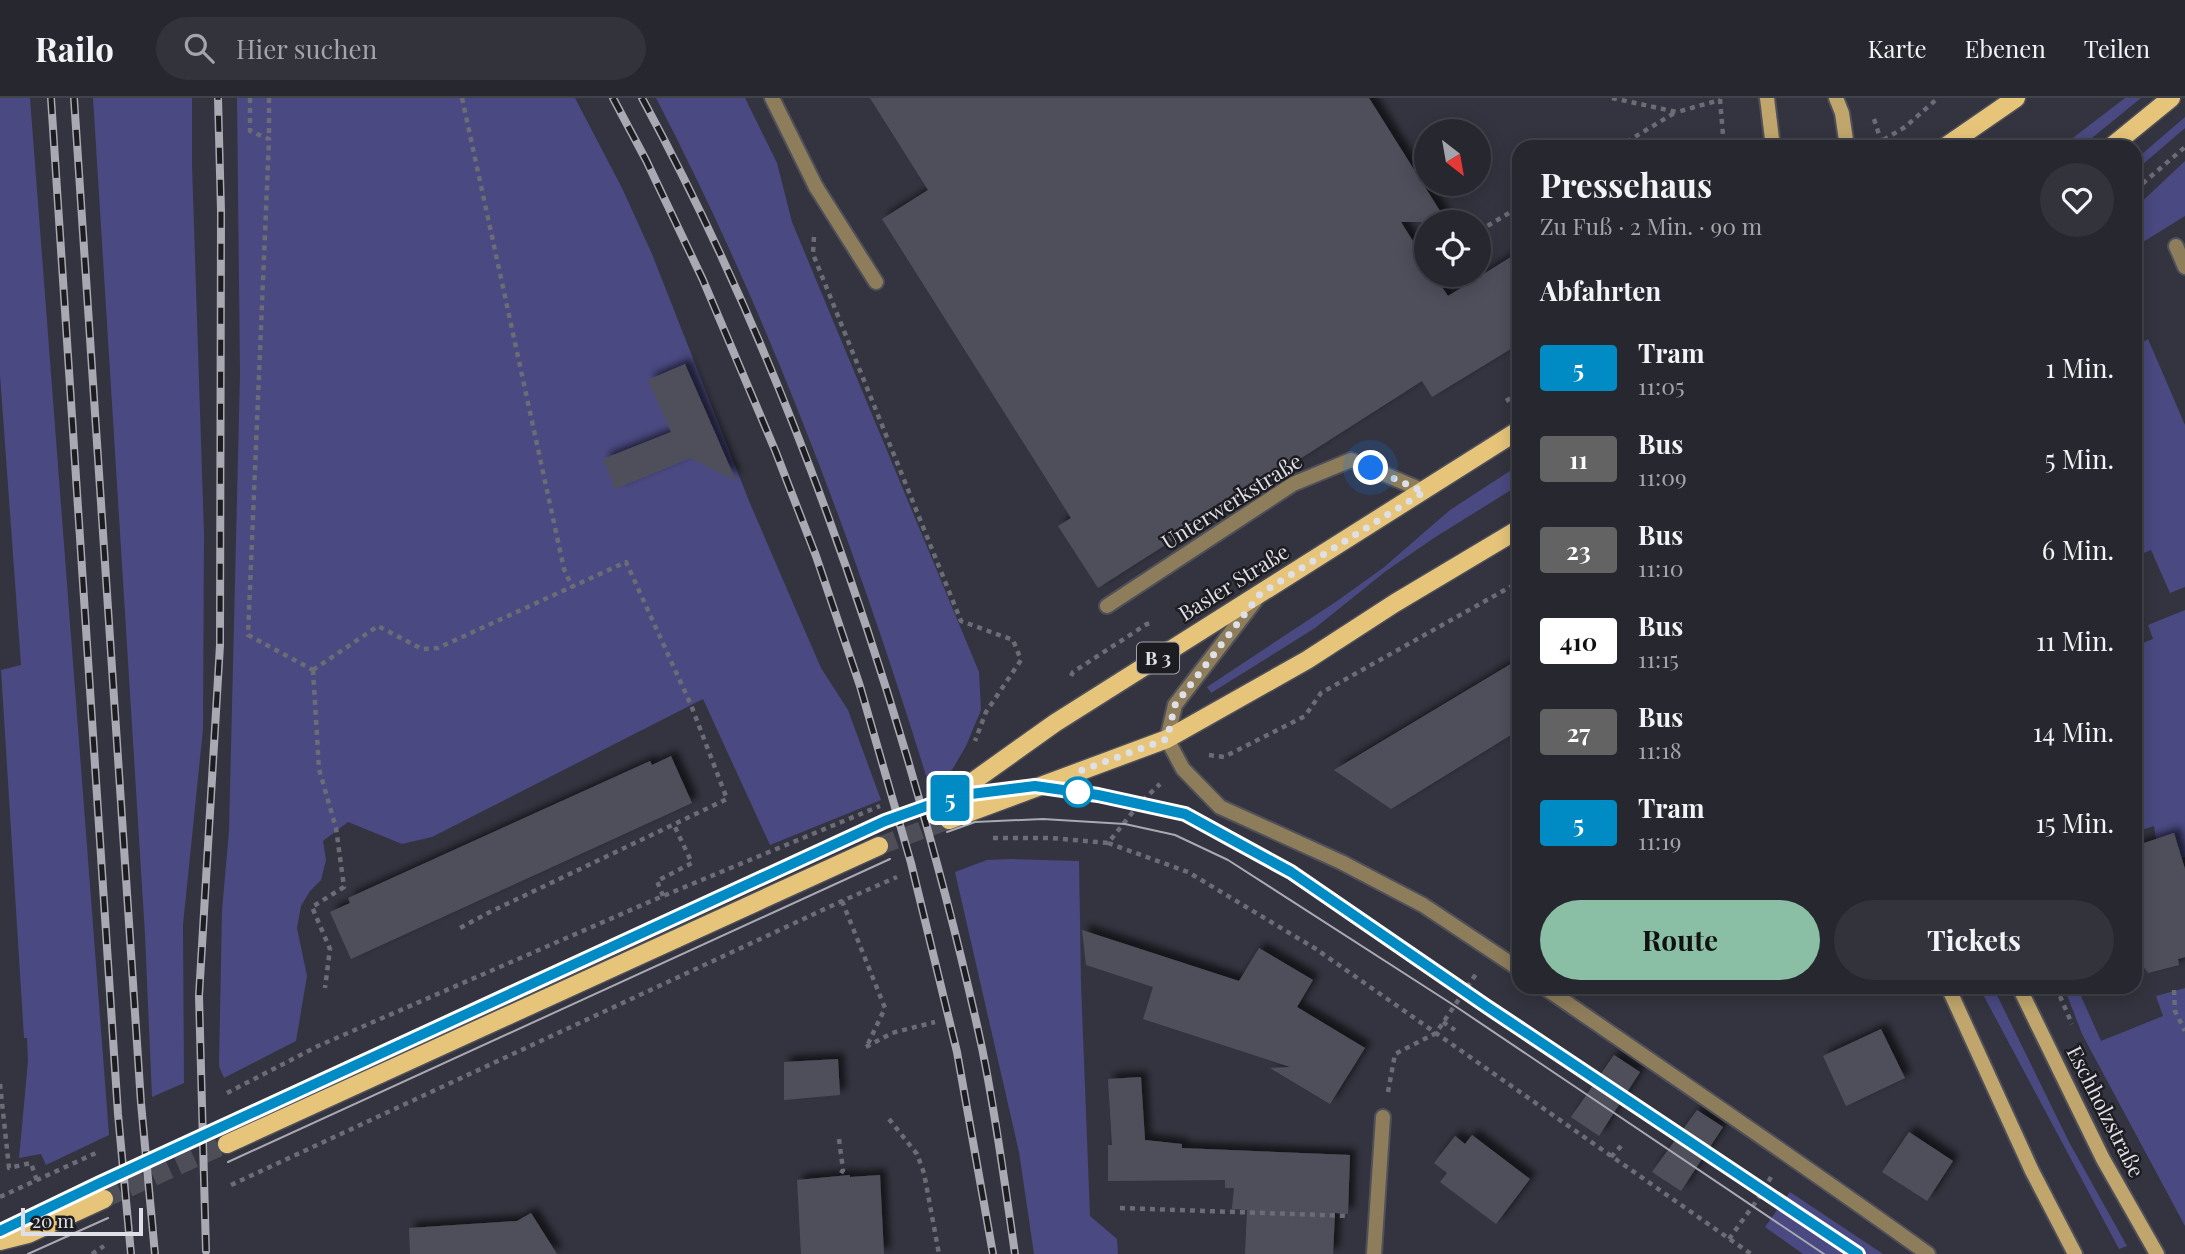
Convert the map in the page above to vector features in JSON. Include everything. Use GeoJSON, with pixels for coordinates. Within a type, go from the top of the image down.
{"type":"FeatureCollection","features":[{"type":"Feature","properties":{"kind":"main road"},"geometry":{"type":"LineString","coordinates":[[1767,98],[1772,140]]}},
{"type":"Feature","properties":{"kind":"main road"},"geometry":{"type":"LineString","coordinates":[[1836,98],[1842,113],[1846,140]]}},
{"type":"Feature","properties":{"kind":"main road"},"geometry":{"type":"LineString","coordinates":[[1955,140],[2016,98]]}},
{"type":"Feature","properties":{"kind":"main road"},"geometry":{"type":"LineString","coordinates":[[2120,140],[2171,98]]}},
{"type":"Feature","properties":{"kind":"main road","name":"Basler Straße"},"geometry":{"type":"LineString","coordinates":[[1512,435],[1055,723],[975,780],[946,813],[1167,739],[1307,660],[1395,603],[1512,533]]}},
{"type":"Feature","properties":{"kind":"main road"},"geometry":{"type":"LineString","coordinates":[[227,1144],[879,846]]}},
{"type":"Feature","properties":{"kind":"main road"},"geometry":{"type":"LineString","coordinates":[[1951,994],[2021,1148],[2075,1254]]}},
{"type":"Feature","properties":{"kind":"main road","name":"Eschholzstraße"},"geometry":{"type":"LineString","coordinates":[[2022,994],[2150,1250]]}},
{"type":"Feature","properties":{"kind":"main road"},"geometry":{"type":"LineString","coordinates":[[0,1241],[28,1234],[104,1199]]}},
{"type":"Feature","properties":{"kind":"main road"},"geometry":{"type":"LineString","coordinates":[[4,1254],[28,1234]]}},
{"type":"Feature","properties":{"kind":"street"},"geometry":{"type":"LineString","coordinates":[[772,98],[816,187],[876,282]]}},
{"type":"Feature","properties":{"kind":"street"},"geometry":{"type":"LineString","coordinates":[[2176,246],[2185,267]]}},
{"type":"Feature","properties":{"kind":"street","name":"Unterwerkstraße"},"geometry":{"type":"LineString","coordinates":[[1107,606],[1293,484],[1351,460],[1424,492]]}},
{"type":"Feature","properties":{"kind":"street"},"geometry":{"type":"LineString","coordinates":[[1260,594],[1175,705],[1167,739],[1183,769],[1220,807],[1340,862],[1423,905],[1512,964]]}},
{"type":"Feature","properties":{"kind":"street"},"geometry":{"type":"LineString","coordinates":[[1554,994],[1822,1177],[1928,1254]]}},
{"type":"Feature","properties":{"kind":"street"},"geometry":{"type":"LineString","coordinates":[[1374,1254],[1383,1117]]}},
{"type":"Feature","properties":{"kind":"path"},"geometry":{"type":"LineString","coordinates":[[250,98],[250,131],[270,139]]}},
{"type":"Feature","properties":{"kind":"path"},"geometry":{"type":"LineString","coordinates":[[269,98],[270,139],[248,635],[313,670]]}},
{"type":"Feature","properties":{"kind":"path"},"geometry":{"type":"LineString","coordinates":[[462,98],[564,569],[572,587]]}},
{"type":"Feature","properties":{"kind":"path"},"geometry":{"type":"LineString","coordinates":[[1612,98],[1677,112]]}},
{"type":"Feature","properties":{"kind":"path"},"geometry":{"type":"LineString","coordinates":[[1884,140],[1905,127],[1938,98]]}},
{"type":"Feature","properties":{"kind":"path"},"geometry":{"type":"LineString","coordinates":[[1630,140],[1677,112],[1720,99],[1723,140]]}},
{"type":"Feature","properties":{"kind":"path"},"geometry":{"type":"LineString","coordinates":[[2142,184],[2185,147]]}},
{"type":"Feature","properties":{"kind":"path"},"geometry":{"type":"LineString","coordinates":[[816,187],[813,254],[961,621],[1013,640],[1021,660],[986,712],[974,744]]}},
{"type":"Feature","properties":{"kind":"path"},"geometry":{"type":"LineString","coordinates":[[1491,224],[1512,211]]}},
{"type":"Feature","properties":{"kind":"path"},"geometry":{"type":"LineString","coordinates":[[313,670],[378,626],[422,649],[438,648],[626,562],[663,639],[727,799],[460,928]]}},
{"type":"Feature","properties":{"kind":"path"},"geometry":{"type":"LineString","coordinates":[[1108,843],[1161,782],[1209,755],[1224,757],[1305,716],[1321,692],[1512,586]]}},
{"type":"Feature","properties":{"kind":"path"},"geometry":{"type":"LineString","coordinates":[[313,670],[319,769],[336,828],[344,887],[312,907],[330,949],[325,988]]}},
{"type":"Feature","properties":{"kind":"path"},"geometry":{"type":"LineString","coordinates":[[227,1093],[318,1046],[663,896],[880,806]]}},
{"type":"Feature","properties":{"kind":"path"},"geometry":{"type":"LineString","coordinates":[[663,896],[657,881],[692,863],[674,825]]}},
{"type":"Feature","properties":{"kind":"path"},"geometry":{"type":"LineString","coordinates":[[985,838],[1051,838],[1108,843],[1188,872],[1315,949],[1751,1254]]}},
{"type":"Feature","properties":{"kind":"path"},"geometry":{"type":"LineString","coordinates":[[231,1185],[897,877]]}},
{"type":"Feature","properties":{"kind":"path"},"geometry":{"type":"LineString","coordinates":[[842,901],[885,1008],[866,1048],[892,1033],[935,1022]]}},
{"type":"Feature","properties":{"kind":"path"},"geometry":{"type":"LineString","coordinates":[[1383,1117],[1395,1054],[1436,1033],[1492,950]]}},
{"type":"Feature","properties":{"kind":"path"},"geometry":{"type":"LineString","coordinates":[[2174,990],[2175,1011],[2185,1031]]}},
{"type":"Feature","properties":{"kind":"path"},"geometry":{"type":"LineString","coordinates":[[1443,1022],[1455,1030]]}},
{"type":"Feature","properties":{"kind":"path"},"geometry":{"type":"LineString","coordinates":[[0,1084],[9,1168],[31,1163],[37,1181]]}},
{"type":"Feature","properties":{"kind":"path"},"geometry":{"type":"LineString","coordinates":[[888,1119],[917,1154],[924,1173],[939,1254]]}},
{"type":"Feature","properties":{"kind":"path"},"geometry":{"type":"LineString","coordinates":[[839,1139],[843,1170],[840,1175]]}},
{"type":"Feature","properties":{"kind":"path"},"geometry":{"type":"LineString","coordinates":[[1611,1157],[1622,1145]]}},
{"type":"Feature","properties":{"kind":"path"},"geometry":{"type":"LineString","coordinates":[[0,1196],[98,1152]]}},
{"type":"Feature","properties":{"kind":"path"},"geometry":{"type":"LineString","coordinates":[[1729,1239],[1763,1192],[1774,1171]]}},
{"type":"Feature","properties":{"kind":"path"},"geometry":{"type":"LineString","coordinates":[[1120,1208],[1376,1217]]}},
{"type":"Feature","properties":{"kind":"path"},"geometry":{"type":"LineString","coordinates":[[92,1254],[104,1246]]}},
{"type":"Feature","properties":{"kind":"shaded area"},"geometry":{"type":"Polygon","coordinates":[[[0,98],[30,98],[109,1135],[46,1165],[41,1154],[19,1158],[28,1061],[27,1038],[24,1038],[1,670],[21,665],[0,375],[0,98]]]}},
{"type":"Feature","properties":{"kind":"shaded area"},"geometry":{"type":"Polygon","coordinates":[[[93,98],[192,98],[204,534],[203,729],[183,925],[184,1083],[152,1097],[145,935],[93,98]]]}},
{"type":"Feature","properties":{"kind":"shaded area"},"geometry":{"type":"Polygon","coordinates":[[[237,98],[575,98],[622,188],[652,254],[749,501],[821,668],[848,710],[881,800],[770,845],[703,699],[432,837],[402,844],[348,822],[323,841],[326,860],[321,880],[301,906],[297,928],[307,976],[296,1041],[224,1078],[219,1066],[222,911],[229,831],[240,374],[237,98]]]}},
{"type":"Feature","properties":{"kind":"shaded area"},"geometry":{"type":"Polygon","coordinates":[[[656,98],[745,98],[777,163],[792,222],[979,672],[981,710],[966,746],[952,770],[928,782],[871,607],[807,434],[736,264],[656,98]]]}},
{"type":"Feature","properties":{"kind":"shaded area"},"geometry":{"type":"Polygon","coordinates":[[[2125,98],[2141,98],[2090,140],[2070,140],[2125,98]]]}},
{"type":"Feature","properties":{"kind":"shaded area"},"geometry":{"type":"Polygon","coordinates":[[[2185,117],[2185,128],[2142,165],[2142,154],[2185,117]]]}},
{"type":"Feature","properties":{"kind":"shaded area"},"geometry":{"type":"Polygon","coordinates":[[[2185,161],[2185,216],[2142,243],[2142,201],[2185,161]]]}},
{"type":"Feature","properties":{"kind":"shaded area"},"geometry":{"type":"Polygon","coordinates":[[[2148,339],[2185,425],[2185,587],[2170,593],[2151,550],[2142,554],[2142,342],[2148,339]]]}},
{"type":"Feature","properties":{"kind":"shaded area"},"geometry":{"type":"Polygon","coordinates":[[[1512,470],[1512,489],[1386,571],[1315,628],[1211,693],[1207,687],[1383,568],[1450,510],[1512,470]]]}},
{"type":"Feature","properties":{"kind":"shaded area"},"geometry":{"type":"Polygon","coordinates":[[[2185,610],[2185,857],[2182,858],[2174,834],[2156,839],[2154,826],[2142,830],[2142,643],[2153,639],[2148,625],[2185,610]]]}},
{"type":"Feature","properties":{"kind":"shaded area"},"geometry":{"type":"Polygon","coordinates":[[[987,860],[1079,861],[1090,1216],[1117,1239],[1118,1254],[1034,1254],[1019,1152],[955,872],[987,860]]]}},
{"type":"Feature","properties":{"kind":"shaded area"},"geometry":{"type":"Polygon","coordinates":[[[2185,988],[2185,1226],[2082,1034],[2067,994],[2080,994],[2101,1041],[2163,1016],[2156,996],[2185,988]]]}},
{"type":"Feature","properties":{"kind":"shaded area"},"geometry":{"type":"Polygon","coordinates":[[[1983,994],[1996,994],[2069,1142],[2127,1246],[2119,1249],[1983,994]]]}},
{"type":"Feature","properties":{"kind":"shaded area"},"geometry":{"type":"Polygon","coordinates":[[[1790,1192],[1883,1254],[1803,1254],[1765,1227],[1790,1192]]]}},
{"type":"Feature","properties":{"kind":"building"},"geometry":{"type":"Polygon","coordinates":[[[870,98],[1369,98],[1414,170],[1414,196],[1431,196],[1439,210],[1414,210],[1414,222],[1401,222],[1414,243],[1414,287],[1442,287],[1448,296],[1463,287],[1491,287],[1491,269],[1512,256],[1512,348],[1432,397],[1422,381],[1098,588],[1058,526],[1071,518],[882,219],[928,190],[870,98]]]}},
{"type":"Feature","properties":{"kind":"building"},"geometry":{"type":"Polygon","coordinates":[[[685,364],[736,481],[690,458],[615,489],[603,459],[671,432],[648,380],[685,364]]]}},
{"type":"Feature","properties":{"kind":"building"},"geometry":{"type":"Polygon","coordinates":[[[1512,663],[1512,734],[1391,809],[1334,770],[1512,663]]]}},
{"type":"Feature","properties":{"kind":"building"},"geometry":{"type":"Polygon","coordinates":[[[671,756],[692,803],[351,959],[330,912],[350,903],[348,898],[650,761],[652,765],[671,756]]]}},
{"type":"Feature","properties":{"kind":"building"},"geometry":{"type":"Polygon","coordinates":[[[2174,833],[2185,869],[2185,957],[2178,959],[2179,965],[2148,973],[2142,965],[2142,844],[2174,833]]]}},
{"type":"Feature","properties":{"kind":"building"},"geometry":{"type":"Polygon","coordinates":[[[1082,930],[1239,981],[1259,948],[1313,980],[1297,1007],[1365,1048],[1330,1104],[1270,1068],[1290,1067],[1143,1019],[1153,987],[1086,965],[1082,930]]]}},
{"type":"Feature","properties":{"kind":"building"},"geometry":{"type":"Polygon","coordinates":[[[1881,1029],[1905,1078],[1846,1106],[1823,1056],[1881,1029]]]}},
{"type":"Feature","properties":{"kind":"building"},"geometry":{"type":"Polygon","coordinates":[[[1614,1055],[1640,1072],[1599,1136],[1571,1117],[1614,1055]]]}},
{"type":"Feature","properties":{"kind":"building"},"geometry":{"type":"Polygon","coordinates":[[[838,1059],[840,1095],[784,1100],[784,1062],[838,1059]]]}},
{"type":"Feature","properties":{"kind":"building"},"geometry":{"type":"Polygon","coordinates":[[[1141,1077],[1145,1140],[1182,1144],[1182,1148],[1350,1155],[1348,1214],[1335,1213],[1333,1254],[1245,1254],[1247,1210],[1232,1209],[1234,1188],[1225,1188],[1225,1180],[1108,1181],[1108,1145],[1112,1145],[1108,1079],[1141,1077]]]}},
{"type":"Feature","properties":{"kind":"building"},"geometry":{"type":"Polygon","coordinates":[[[1697,1110],[1723,1127],[1681,1191],[1652,1172],[1697,1110]]]}},
{"type":"Feature","properties":{"kind":"building"},"geometry":{"type":"Polygon","coordinates":[[[1909,1132],[1953,1161],[1927,1201],[1882,1172],[1909,1132]]]}},
{"type":"Feature","properties":{"kind":"building"},"geometry":{"type":"Polygon","coordinates":[[[1472,1135],[1530,1179],[1496,1224],[1440,1182],[1447,1173],[1434,1163],[1455,1136],[1465,1144],[1472,1135]]]}},
{"type":"Feature","properties":{"kind":"building"},"geometry":{"type":"Polygon","coordinates":[[[880,1175],[884,1254],[801,1254],[797,1180],[880,1175]]]}},
{"type":"Feature","properties":{"kind":"building"},"geometry":{"type":"Polygon","coordinates":[[[531,1213],[557,1254],[410,1254],[409,1228],[517,1221],[531,1213]]]}},
{"type":"Feature","properties":{"kind":"tunnel"},"geometry":{"type":"LineString","coordinates":[[879,846],[949,820]]}},
{"type":"Feature","properties":{"kind":"tunnel"},"geometry":{"type":"LineString","coordinates":[[104,1199],[227,1144]]}},
{"type":"Feature","properties":{"kind":"tram line"},"geometry":{"type":"LineString","coordinates":[[937,802],[955,796],[1035,786],[1098,795],[1185,814],[1291,872],[1858,1254]]}},
{"type":"Feature","properties":{"kind":"tram line","name":"5"},"geometry":{"type":"LineString","coordinates":[[0,1231],[885,821],[955,796],[1035,786],[1098,795],[1185,814],[1291,872],[1486,1006],[1858,1254]]}},
{"type":"Feature","properties":{"kind":"tram line"},"geometry":{"type":"LineString","coordinates":[[947,832],[975,822],[1043,819],[1125,824],[1175,835],[1228,860],[1455,1006],[1824,1254]]}},
{"type":"Feature","properties":{"kind":"tram line"},"geometry":{"type":"LineString","coordinates":[[224,1125],[885,821]]}},
{"type":"Feature","properties":{"kind":"tram line"},"geometry":{"type":"LineString","coordinates":[[228,1162],[890,859]]}},
{"type":"Feature","properties":{"kind":"tram line"},"geometry":{"type":"LineString","coordinates":[[0,1231],[100,1183]]}},
{"type":"Feature","properties":{"kind":"tram line"},"geometry":{"type":"LineString","coordinates":[[28,1254],[108,1218]]}},
{"type":"Feature","properties":{"kind":"railway"},"geometry":{"type":"LineString","coordinates":[[51,98],[118,1114],[131,1254]]}},
{"type":"Feature","properties":{"kind":"railway"},"geometry":{"type":"LineString","coordinates":[[74,98],[141,1103],[155,1254]]}},
{"type":"Feature","properties":{"kind":"railway"},"geometry":{"type":"LineString","coordinates":[[206,1251],[199,996],[220,645],[221,211],[218,98]]}},
{"type":"Feature","properties":{"kind":"railway"},"geometry":{"type":"LineString","coordinates":[[613,98],[703,280],[775,450],[816,556],[860,686],[911,863],[957,1052],[993,1254]]}},
{"type":"Feature","properties":{"kind":"railway"},"geometry":{"type":"LineString","coordinates":[[642,98],[722,257],[758,338],[824,504],[881,672],[928,829],[974,1011],[992,1099],[1015,1254]]}},
{"type":"Feature","properties":{"kind":"route"},"geometry":{"type":"LineString","coordinates":[[1078,792],[1077,772],[1167,739],[1175,705],[1260,594],[1424,492],[1371,468]]}}]}
